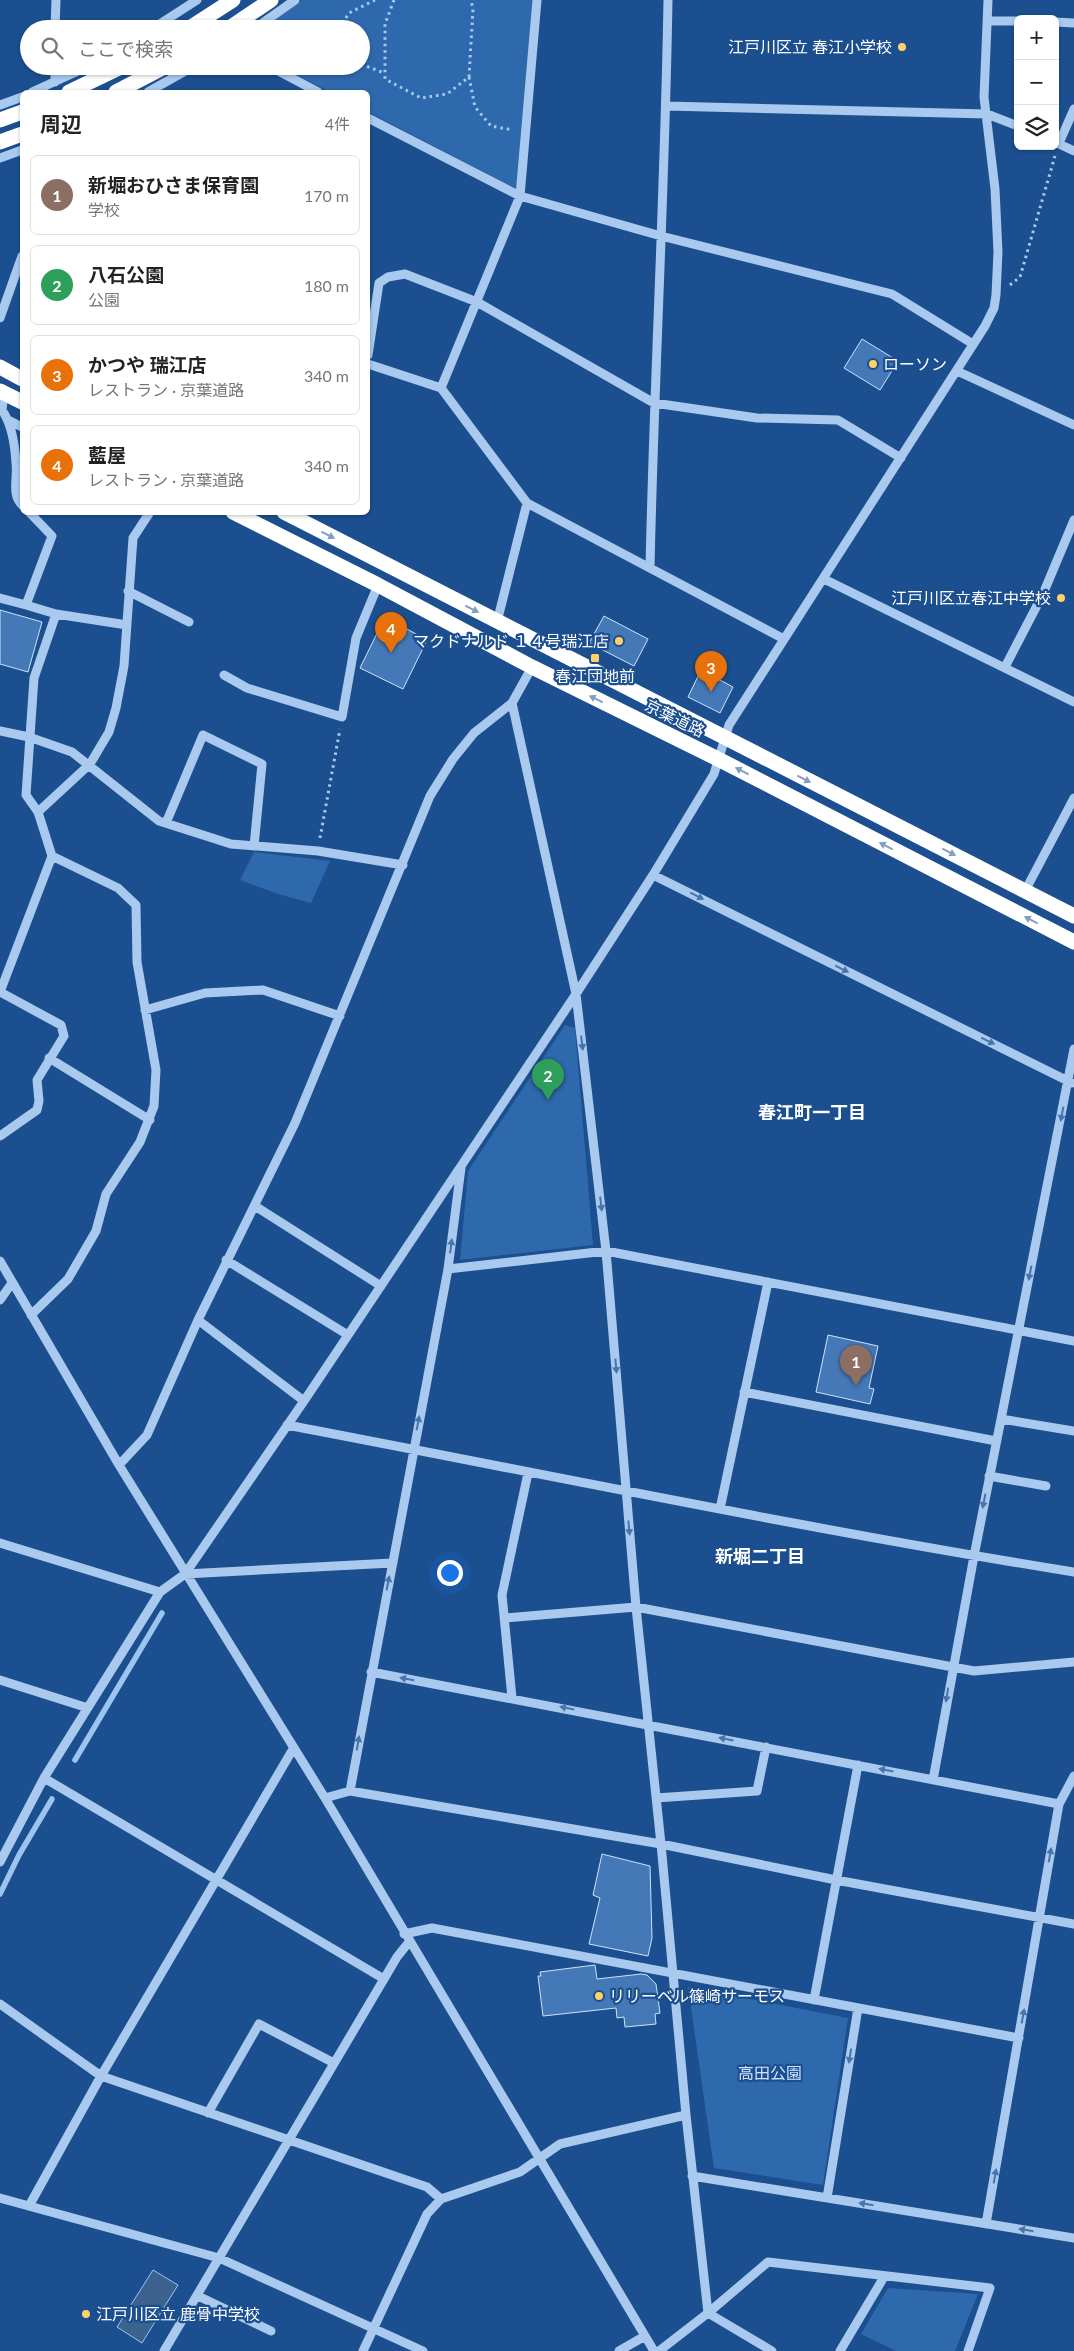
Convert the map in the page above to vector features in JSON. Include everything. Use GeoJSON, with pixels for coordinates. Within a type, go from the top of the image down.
{"type":"FeatureCollection","features":[{"type":"Feature","properties":{"kind":"highway"},"geometry":{"type":"LineString","coordinates":[[202,20],[233,0]]}},
{"type":"Feature","properties":{"kind":"highway"},"geometry":{"type":"LineString","coordinates":[[242,20],[272,0]]}},
{"type":"Feature","properties":{"kind":"highway"},"geometry":{"type":"LineString","coordinates":[[73,90],[104,75]]}},
{"type":"Feature","properties":{"kind":"highway"},"geometry":{"type":"LineString","coordinates":[[120,90],[149,75]]}},
{"type":"Feature","properties":{"kind":"highway"},"geometry":{"type":"LineString","coordinates":[[0,120],[20,113]]}},
{"type":"Feature","properties":{"kind":"highway"},"geometry":{"type":"LineString","coordinates":[[0,142],[20,135]]}},
{"type":"Feature","properties":{"kind":"highway"},"geometry":{"type":"LineString","coordinates":[[0,367],[20,378]]}},
{"type":"Feature","properties":{"kind":"highway"},"geometry":{"type":"LineString","coordinates":[[2,392],[20,401]]}},
{"type":"Feature","properties":{"kind":"highway","name":"京葉道路"},"geometry":{"type":"LineString","coordinates":[[239,515],[532,667],[720,760],[1074,942]]}},
{"type":"Feature","properties":{"kind":"highway","name":"京葉道路"},"geometry":{"type":"LineString","coordinates":[[290,515],[1074,916]]}},
{"type":"Feature","properties":{"kind":"street"},"geometry":{"type":"LineString","coordinates":[[55,20],[56,0]]}},
{"type":"Feature","properties":{"kind":"street"},"geometry":{"type":"LineString","coordinates":[[164,20],[186,3],[197,0]]}},
{"type":"Feature","properties":{"kind":"street"},"geometry":{"type":"LineString","coordinates":[[267,20],[295,0]]}},
{"type":"Feature","properties":{"kind":"street"},"geometry":{"type":"LineString","coordinates":[[441,388],[520,196],[537,0]]}},
{"type":"Feature","properties":{"kind":"street"},"geometry":{"type":"LineString","coordinates":[[650,568],[668,0]]}},
{"type":"Feature","properties":{"kind":"street"},"geometry":{"type":"LineString","coordinates":[[0,1862],[3,1849],[44,1778],[160,1592],[185,1574],[304,1401],[576,994],[653,875],[714,774],[720,760],[724,738],[729,725],[957,371],[991,314],[996,295],[998,252],[995,189],[984,97],[988,0]]}},
{"type":"Feature","properties":{"kind":"street"},"geometry":{"type":"LineString","coordinates":[[987,21],[1014,22]]}},
{"type":"Feature","properties":{"kind":"street"},"geometry":{"type":"LineString","coordinates":[[1059,22],[1074,23]]}},
{"type":"Feature","properties":{"kind":"street"},"geometry":{"type":"LineString","coordinates":[[55,75],[55,82]]}},
{"type":"Feature","properties":{"kind":"street"},"geometry":{"type":"LineString","coordinates":[[37,90],[70,75]]}},
{"type":"Feature","properties":{"kind":"street"},"geometry":{"type":"LineString","coordinates":[[152,90],[178,75]]}},
{"type":"Feature","properties":{"kind":"street"},"geometry":{"type":"LineString","coordinates":[[286,75],[314,90]]}},
{"type":"Feature","properties":{"kind":"street"},"geometry":{"type":"LineString","coordinates":[[0,105],[20,98]]}},
{"type":"Feature","properties":{"kind":"street"},"geometry":{"type":"LineString","coordinates":[[666,106],[987,114],[1014,124]]}},
{"type":"Feature","properties":{"kind":"street"},"geometry":{"type":"LineString","coordinates":[[1059,139],[1074,108]]}},
{"type":"Feature","properties":{"kind":"street"},"geometry":{"type":"LineString","coordinates":[[370,119],[520,196],[661,236],[892,294],[973,344]]}},
{"type":"Feature","properties":{"kind":"street"},"geometry":{"type":"LineString","coordinates":[[1059,144],[1074,151]]}},
{"type":"Feature","properties":{"kind":"street"},"geometry":{"type":"LineString","coordinates":[[0,158],[20,151]]}},
{"type":"Feature","properties":{"kind":"street"},"geometry":{"type":"LineString","coordinates":[[0,318],[20,262]]}},
{"type":"Feature","properties":{"kind":"street"},"geometry":{"type":"LineString","coordinates":[[370,340],[379,283],[388,277],[405,274],[477,302],[654,402],[757,418],[838,420],[901,458]]}},
{"type":"Feature","properties":{"kind":"street"},"geometry":{"type":"LineString","coordinates":[[370,365],[441,388],[527,503],[784,639]]}},
{"type":"Feature","properties":{"kind":"street"},"geometry":{"type":"LineString","coordinates":[[957,371],[1074,426]]}},
{"type":"Feature","properties":{"kind":"street"},"geometry":{"type":"LineString","coordinates":[[2,392],[2,410],[8,420],[17,465],[15,490],[20,503]]}},
{"type":"Feature","properties":{"kind":"street"},"geometry":{"type":"LineString","coordinates":[[8,420],[20,426]]}},
{"type":"Feature","properties":{"kind":"street"},"geometry":{"type":"LineString","coordinates":[[497,622],[527,503]]}},
{"type":"Feature","properties":{"kind":"street"},"geometry":{"type":"LineString","coordinates":[[26,605],[52,536],[32,515]]}},
{"type":"Feature","properties":{"kind":"street"},"geometry":{"type":"LineString","coordinates":[[38,812],[90,764],[109,732],[116,708],[124,666],[132,538],[145,515]]}},
{"type":"Feature","properties":{"kind":"street"},"geometry":{"type":"LineString","coordinates":[[1006,667],[1043,594],[1074,520]]}},
{"type":"Feature","properties":{"kind":"street"},"geometry":{"type":"LineString","coordinates":[[824,579],[1074,702]]}},
{"type":"Feature","properties":{"kind":"street"},"geometry":{"type":"LineString","coordinates":[[224,675],[247,688],[342,717],[356,638],[378,586]]}},
{"type":"Feature","properties":{"kind":"street"},"geometry":{"type":"LineString","coordinates":[[128,591],[189,622]]}},
{"type":"Feature","properties":{"kind":"street"},"geometry":{"type":"LineString","coordinates":[[0,598],[56,614],[127,625]]}},
{"type":"Feature","properties":{"kind":"street"},"geometry":{"type":"LineString","coordinates":[[0,1136],[37,1110],[39,1101],[37,1080],[64,1036],[61,1025],[0,992],[52,856],[38,812],[26,795],[34,678],[56,614]]}},
{"type":"Feature","properties":{"kind":"street"},"geometry":{"type":"LineString","coordinates":[[119,1465],[148,1435],[226,1260],[255,1206],[295,1123],[340,1016],[373,930],[403,864],[430,796],[453,759],[474,733],[512,703],[532,667]]}},
{"type":"Feature","properties":{"kind":"street"},"geometry":{"type":"LineString","coordinates":[[512,703],[576,994],[606,1250],[636,1607],[661,1844],[692,2176],[708,2313]]}},
{"type":"Feature","properties":{"kind":"street"},"geometry":{"type":"LineString","coordinates":[[0,732],[29,737],[72,752],[90,764],[159,821],[231,844],[318,851],[403,864]]}},
{"type":"Feature","properties":{"kind":"street"},"geometry":{"type":"LineString","coordinates":[[166,823],[203,736],[262,764],[254,846]]}},
{"type":"Feature","properties":{"kind":"street"},"geometry":{"type":"LineString","coordinates":[[1025,891],[1074,798]]}},
{"type":"Feature","properties":{"kind":"street"},"geometry":{"type":"LineString","coordinates":[[31,1315],[68,1279],[96,1231],[106,1194],[140,1142],[150,1120],[154,1106],[156,1070],[137,962],[136,905],[118,888],[52,856]]}},
{"type":"Feature","properties":{"kind":"street"},"geometry":{"type":"LineString","coordinates":[[653,875],[1071,1083]]}},
{"type":"Feature","properties":{"kind":"street"},"geometry":{"type":"LineString","coordinates":[[145,1010],[205,993],[263,990],[340,1016]]}},
{"type":"Feature","properties":{"kind":"street"},"geometry":{"type":"LineString","coordinates":[[933,1780],[952,1666],[989,1476],[1071,1083],[1074,1049]]}},
{"type":"Feature","properties":{"kind":"street"},"geometry":{"type":"LineString","coordinates":[[49,1058],[150,1120]]}},
{"type":"Feature","properties":{"kind":"street"},"geometry":{"type":"LineString","coordinates":[[350,1790],[448,1269],[461,1166]]}},
{"type":"Feature","properties":{"kind":"street"},"geometry":{"type":"LineString","coordinates":[[255,1206],[381,1286]]}},
{"type":"Feature","properties":{"kind":"street"},"geometry":{"type":"LineString","coordinates":[[448,1269],[606,1250],[1074,1341]]}},
{"type":"Feature","properties":{"kind":"street"},"geometry":{"type":"LineString","coordinates":[[226,1260],[348,1335]]}},
{"type":"Feature","properties":{"kind":"street"},"geometry":{"type":"LineString","coordinates":[[0,1261],[119,1465],[325,1798],[654,2351]]}},
{"type":"Feature","properties":{"kind":"street"},"geometry":{"type":"LineString","coordinates":[[720,1509],[768,1282]]}},
{"type":"Feature","properties":{"kind":"street"},"geometry":{"type":"LineString","coordinates":[[0,1300],[12,1283]]}},
{"type":"Feature","properties":{"kind":"street"},"geometry":{"type":"LineString","coordinates":[[198,1320],[304,1401]]}},
{"type":"Feature","properties":{"kind":"street"},"geometry":{"type":"LineString","coordinates":[[744,1392],[996,1441]]}},
{"type":"Feature","properties":{"kind":"street"},"geometry":{"type":"LineString","coordinates":[[1001,1419],[1074,1431]]}},
{"type":"Feature","properties":{"kind":"street"},"geometry":{"type":"LineString","coordinates":[[287,1425],[720,1509],[974,1556],[1074,1572]]}},
{"type":"Feature","properties":{"kind":"street"},"geometry":{"type":"LineString","coordinates":[[512,1698],[502,1595],[528,1473]]}},
{"type":"Feature","properties":{"kind":"street"},"geometry":{"type":"LineString","coordinates":[[989,1476],[1046,1486]]}},
{"type":"Feature","properties":{"kind":"street"},"geometry":{"type":"LineString","coordinates":[[0,1542],[160,1592]]}},
{"type":"Feature","properties":{"kind":"street"},"geometry":{"type":"LineString","coordinates":[[185,1574],[392,1563]]}},
{"type":"Feature","properties":{"kind":"street"},"geometry":{"type":"LineString","coordinates":[[504,1618],[636,1607],[974,1671],[1074,1662]]}},
{"type":"Feature","properties":{"kind":"street"},"geometry":{"type":"LineString","coordinates":[[371,1672],[1059,1804]]}},
{"type":"Feature","properties":{"kind":"street"},"geometry":{"type":"LineString","coordinates":[[0,1680],[88,1708]]}},
{"type":"Feature","properties":{"kind":"street"},"geometry":{"type":"LineString","coordinates":[[656,1798],[757,1791],[766,1747]]}},
{"type":"Feature","properties":{"kind":"street"},"geometry":{"type":"LineString","coordinates":[[29,2206],[101,2076],[293,1749]]}},
{"type":"Feature","properties":{"kind":"street"},"geometry":{"type":"LineString","coordinates":[[814,2000],[858,1765]]}},
{"type":"Feature","properties":{"kind":"street"},"geometry":{"type":"LineString","coordinates":[[986,2224],[1059,1804],[1074,1776]]}},
{"type":"Feature","properties":{"kind":"street"},"geometry":{"type":"LineString","coordinates":[[44,1778],[384,1979]]}},
{"type":"Feature","properties":{"kind":"street"},"geometry":{"type":"LineString","coordinates":[[325,1798],[350,1790],[661,1844],[836,1880],[1074,1924]]}},
{"type":"Feature","properties":{"kind":"street"},"geometry":{"type":"LineString","coordinates":[[164,2351],[290,2141],[407,1938],[432,1928],[1019,2038]]}},
{"type":"Feature","properties":{"kind":"street"},"geometry":{"type":"LineString","coordinates":[[0,2004],[101,2076],[427,2187],[441,2199]]}},
{"type":"Feature","properties":{"kind":"street"},"geometry":{"type":"LineString","coordinates":[[827,2198],[858,2008]]}},
{"type":"Feature","properties":{"kind":"street"},"geometry":{"type":"LineString","coordinates":[[208,2113],[260,2024],[334,2063]]}},
{"type":"Feature","properties":{"kind":"street"},"geometry":{"type":"LineString","coordinates":[[363,2351],[427,2214],[441,2199],[520,2172],[560,2144],[686,2115]]}},
{"type":"Feature","properties":{"kind":"street"},"geometry":{"type":"LineString","coordinates":[[692,2176],[1074,2238]]}},
{"type":"Feature","properties":{"kind":"street"},"geometry":{"type":"LineString","coordinates":[[0,2198],[219,2258],[422,2351]]}},
{"type":"Feature","properties":{"kind":"street"},"geometry":{"type":"LineString","coordinates":[[659,2351],[708,2313],[768,2262],[990,2288],[968,2351]]}},
{"type":"Feature","properties":{"kind":"street"},"geometry":{"type":"LineString","coordinates":[[840,2351],[884,2277]]}},
{"type":"Feature","properties":{"kind":"street"},"geometry":{"type":"LineString","coordinates":[[198,2296],[271,2331]]}},
{"type":"Feature","properties":{"kind":"street"},"geometry":{"type":"LineString","coordinates":[[708,2313],[772,2351]]}},
{"type":"Feature","properties":{"kind":"street"},"geometry":{"type":"LineString","coordinates":[[619,2351],[645,2336]]}},
{"type":"Feature","properties":{"kind":"path"},"geometry":{"type":"LineString","coordinates":[[344,20],[349,13],[376,0]]}},
{"type":"Feature","properties":{"kind":"path"},"geometry":{"type":"LineString","coordinates":[[394,0],[385,24],[385,79],[421,98],[447,94],[469,77]]}},
{"type":"Feature","properties":{"kind":"path"},"geometry":{"type":"LineString","coordinates":[[471,0],[473,9],[469,77],[475,107],[491,126],[526,132]]}},
{"type":"Feature","properties":{"kind":"path"},"geometry":{"type":"LineString","coordinates":[[370,68],[384,73]]}},
{"type":"Feature","properties":{"kind":"path"},"geometry":{"type":"LineString","coordinates":[[996,295],[1020,277],[1055,150]]}},
{"type":"Feature","properties":{"kind":"path"},"geometry":{"type":"LineString","coordinates":[[318,851],[342,717]]}},
{"type":"Feature","properties":{"kind":"green space"},"geometry":{"type":"Polygon","coordinates":[[[302,0],[534,0],[517,189],[370,113],[370,90],[326,90],[297,75],[370,75],[370,20],[272,20],[302,0]]]}},
{"type":"Feature","properties":{"kind":"green space"},"geometry":{"type":"Polygon","coordinates":[[[254,852],[330,861],[311,903],[278,894],[240,880],[254,852]]]}},
{"type":"Feature","properties":{"kind":"green space"},"geometry":{"type":"Polygon","coordinates":[[[565,1025],[575,1028],[593,1245],[460,1260],[468,1171],[565,1025]]]}},
{"type":"Feature","properties":{"kind":"green space","name":"高田公園"},"geometry":{"type":"Polygon","coordinates":[[[688,1987],[848,2018],[823,2185],[714,2168],[688,1987]]]}},
{"type":"Feature","properties":{"kind":"green space"},"geometry":{"type":"Polygon","coordinates":[[[888,2288],[978,2294],[955,2351],[896,2351],[861,2334],[888,2288]]]}},
{"type":"Feature","properties":{"kind":"shaded area"},"geometry":{"type":"Polygon","coordinates":[[[153,2270],[178,2285],[142,2343],[117,2327],[153,2270]]]}},
{"type":"Feature","properties":{"kind":"building"},"geometry":{"type":"Polygon","coordinates":[[[862,339],[898,361],[880,390],[844,368],[862,339]]]}},
{"type":"Feature","properties":{"kind":"building"},"geometry":{"type":"Polygon","coordinates":[[[0,610],[42,622],[28,672],[0,664],[0,610]]]}},
{"type":"Feature","properties":{"kind":"building","name":"マクドナルド １４号瑞江店"},"geometry":{"type":"Polygon","coordinates":[[[604,616],[648,639],[634,666],[589,643],[604,616]]]}},
{"type":"Feature","properties":{"kind":"building"},"geometry":{"type":"Polygon","coordinates":[[[385,617],[427,640],[403,689],[360,668],[385,617]]]}},
{"type":"Feature","properties":{"kind":"building"},"geometry":{"type":"Polygon","coordinates":[[[701,670],[733,687],[720,713],[688,697],[701,670]]]}},
{"type":"Feature","properties":{"kind":"building"},"geometry":{"type":"Polygon","coordinates":[[[828,1335],[878,1346],[869,1388],[874,1389],[870,1404],[816,1392],[828,1335]]]}},
{"type":"Feature","properties":{"kind":"building"},"geometry":{"type":"Polygon","coordinates":[[[602,1854],[650,1866],[652,1938],[648,1956],[589,1944],[600,1898],[593,1895],[602,1854]]]}},
{"type":"Feature","properties":{"kind":"building","name":"リリーベル篠崎サーモス"},"geometry":{"type":"Polygon","coordinates":[[[595,1965],[597,1979],[647,1975],[656,1984],[660,2013],[655,2014],[656,2024],[625,2027],[624,2017],[617,2018],[616,2008],[543,2016],[538,1976],[541,1976],[540,1972],[595,1965]]]}},
{"type":"Feature","properties":{"kind":"waterway"},"geometry":{"type":"LineString","coordinates":[[75,1760],[162,1613]]}},
{"type":"Feature","properties":{"kind":"waterway"},"geometry":{"type":"LineString","coordinates":[[0,1894],[19,1855],[52,1799]]}},
{"type":"Feature","properties":{"kind":"place","name":"江戸川区立 春江小学校"},"geometry":{"type":"Point","coordinates":[902,47]}},
{"type":"Feature","properties":{"kind":"place","name":"ローソン"},"geometry":{"type":"Point","coordinates":[873,364]}},
{"type":"Feature","properties":{"kind":"place","name":"江戸川区立春江中学校"},"geometry":{"type":"Point","coordinates":[1061,598]}},
{"type":"Feature","properties":{"kind":"place","name":"マクドナルド １４号瑞江店"},"geometry":{"type":"Point","coordinates":[619,641]}},
{"type":"Feature","properties":{"kind":"place","name":"藍屋"},"geometry":{"type":"Point","coordinates":[391,653]}},
{"type":"Feature","properties":{"kind":"place","name":"春江団地前"},"geometry":{"type":"Point","coordinates":[595,658]}},
{"type":"Feature","properties":{"kind":"place","name":"かつや 瑞江店"},"geometry":{"type":"Point","coordinates":[711,692]}},
{"type":"Feature","properties":{"kind":"place","name":"八石公園"},"geometry":{"type":"Point","coordinates":[548,1100]}},
{"type":"Feature","properties":{"kind":"place","name":"新堀おひさま保育園"},"geometry":{"type":"Point","coordinates":[856,1386]}},
{"type":"Feature","properties":{"kind":"place","name":"リリーベル篠崎サーモス"},"geometry":{"type":"Point","coordinates":[599,1996]}},
{"type":"Feature","properties":{"kind":"place","name":"江戸川区立 鹿骨中学校"},"geometry":{"type":"Point","coordinates":[86,2314]}},
{"type":"Feature","properties":{"kind":"district","name":"春江町一丁目"},"geometry":{"type":"Point","coordinates":[812,1113]}},
{"type":"Feature","properties":{"kind":"district","name":"新堀二丁目"},"geometry":{"type":"Point","coordinates":[760,1557]}}]}
